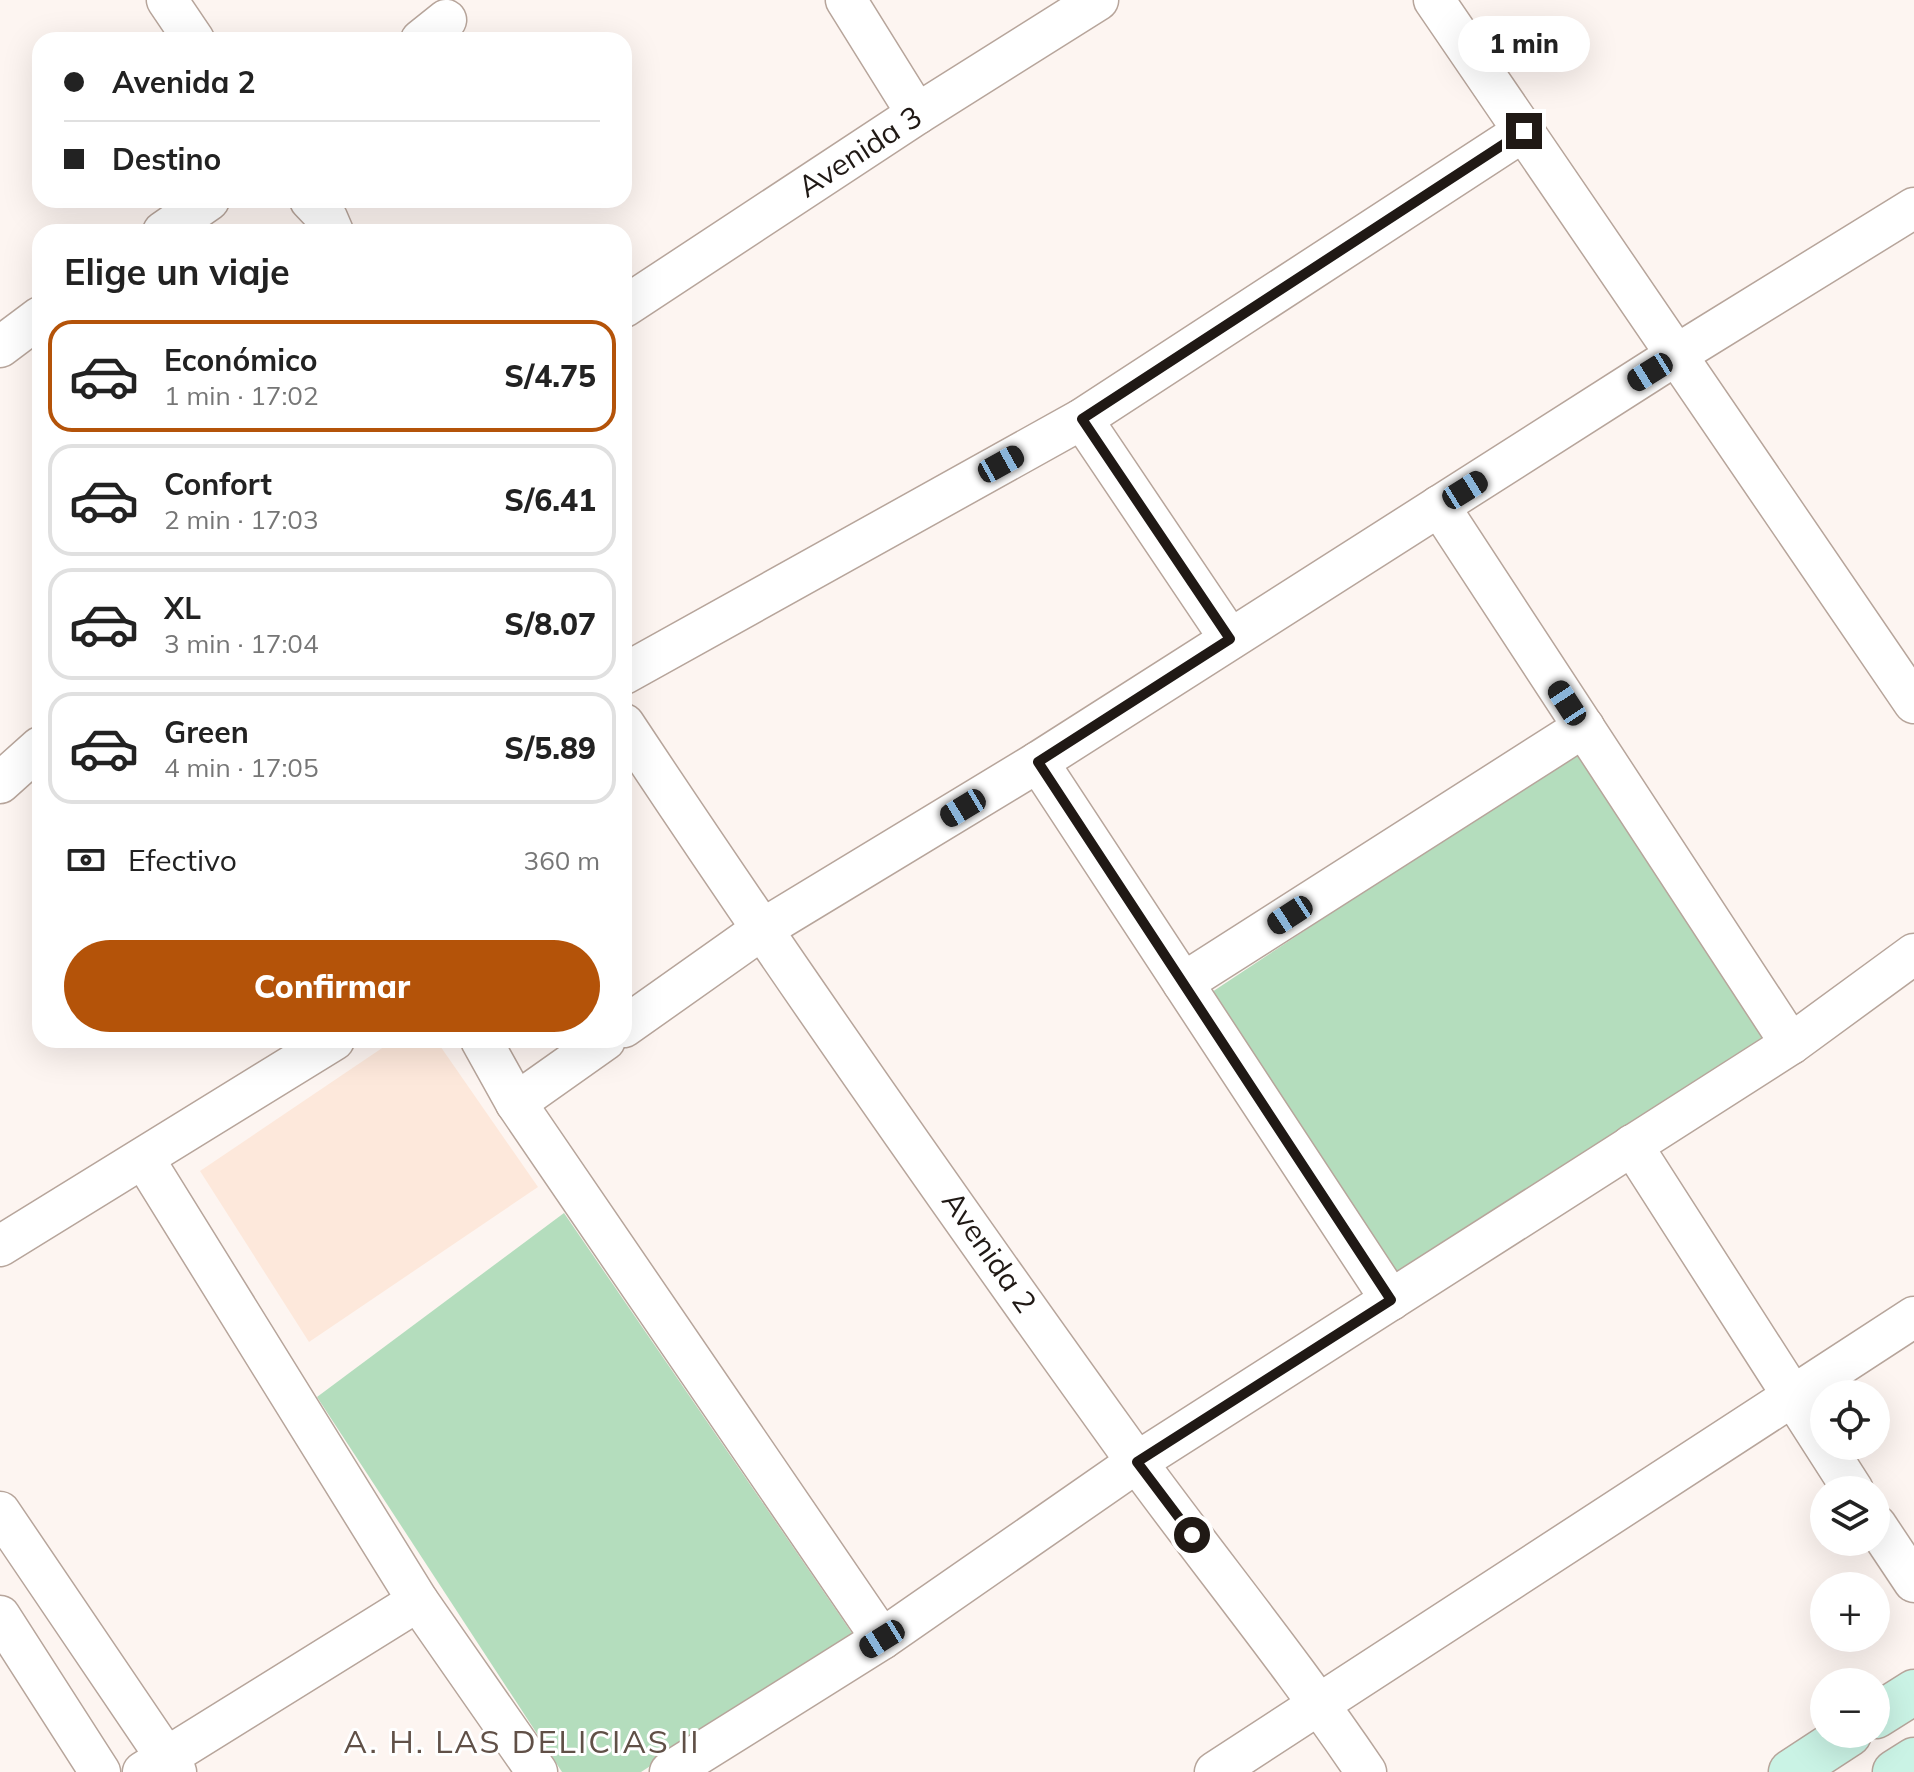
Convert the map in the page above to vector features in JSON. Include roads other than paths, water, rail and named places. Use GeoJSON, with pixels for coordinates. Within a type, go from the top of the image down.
{"type":"FeatureCollection","features":[{"type":"Feature","properties":{"kind":"main road"},"geometry":{"type":"LineString","coordinates":[[1890,1707],[1914,1692]]}},
{"type":"Feature","properties":{"kind":"main road"},"geometry":{"type":"LineString","coordinates":[[1791,1772],[1828,1748]]}},
{"type":"Feature","properties":{"kind":"main road"},"geometry":{"type":"LineString","coordinates":[[1895,1772],[1914,1760]]}},
{"type":"Feature","properties":{"kind":"street"},"geometry":{"type":"LineString","coordinates":[[167,0],[189,32]]}},
{"type":"Feature","properties":{"kind":"street"},"geometry":{"type":"LineString","coordinates":[[846,0],[917,114]]}},
{"type":"Feature","properties":{"kind":"street","name":"Avenida 3"},"geometry":{"type":"LineString","coordinates":[[632,302],[917,114],[1098,0]]}},
{"type":"Feature","properties":{"kind":"street"},"geometry":{"type":"LineString","coordinates":[[1434,0],[1914,703]]}},
{"type":"Feature","properties":{"kind":"street"},"geometry":{"type":"LineString","coordinates":[[632,670],[1082,419],[1524,131]]}},
{"type":"Feature","properties":{"kind":"street"},"geometry":{"type":"LineString","coordinates":[[174,224],[198,208]]}},
{"type":"Feature","properties":{"kind":"street"},"geometry":{"type":"LineString","coordinates":[[318,208],[330,224]]}},
{"type":"Feature","properties":{"kind":"street"},"geometry":{"type":"LineString","coordinates":[[632,1021],[761,930],[1038,762],[1676,355],[1914,208]]}},
{"type":"Feature","properties":{"kind":"street"},"geometry":{"type":"LineString","coordinates":[[0,347],[32,323]]}},
{"type":"Feature","properties":{"kind":"street"},"geometry":{"type":"LineString","coordinates":[[1082,419],[1230,639]]}},
{"type":"Feature","properties":{"kind":"street"},"geometry":{"type":"LineString","coordinates":[[1439,506],[1791,1044]]}},
{"type":"Feature","properties":{"kind":"street"},"geometry":{"type":"LineString","coordinates":[[1183,983],[1584,727]]}},
{"type":"Feature","properties":{"kind":"street","name":"Avenida 2"},"geometry":{"type":"LineString","coordinates":[[632,736],[761,930],[1137,1462],[1320,1704],[1366,1772]]}},
{"type":"Feature","properties":{"kind":"street"},"geometry":{"type":"LineString","coordinates":[[0,783],[32,754]]}},
{"type":"Feature","properties":{"kind":"street"},"geometry":{"type":"LineString","coordinates":[[1038,762],[1391,1300]]}},
{"type":"Feature","properties":{"kind":"street"},"geometry":{"type":"LineString","coordinates":[[670,1772],[882,1639],[1137,1462],[1791,1044],[1914,954]]}},
{"type":"Feature","properties":{"kind":"street"},"geometry":{"type":"LineString","coordinates":[[0,1246],[321,1048]]}},
{"type":"Feature","properties":{"kind":"street"},"geometry":{"type":"LineString","coordinates":[[485,1048],[516,1103],[882,1639]]}},
{"type":"Feature","properties":{"kind":"street"},"geometry":{"type":"LineString","coordinates":[[516,1103],[594,1048]]}},
{"type":"Feature","properties":{"kind":"street"},"geometry":{"type":"LineString","coordinates":[[1632,1145],[1844,1476]]}},
{"type":"Feature","properties":{"kind":"street"},"geometry":{"type":"LineString","coordinates":[[144,1159],[418,1601],[537,1772]]}},
{"type":"Feature","properties":{"kind":"street"},"geometry":{"type":"LineString","coordinates":[[1215,1772],[1914,1317]]}},
{"type":"Feature","properties":{"kind":"street"},"geometry":{"type":"LineString","coordinates":[[0,1512],[162,1767],[418,1601]]}},
{"type":"Feature","properties":{"kind":"street"},"geometry":{"type":"LineString","coordinates":[[1890,1546],[1914,1582]]}},
{"type":"Feature","properties":{"kind":"street"},"geometry":{"type":"LineString","coordinates":[[0,1616],[100,1772]]}},
{"type":"Feature","properties":{"kind":"district","name":"A. H. LAS DELICIAS II"},"geometry":{"type":"Point","coordinates":[522,1742]}}]}
